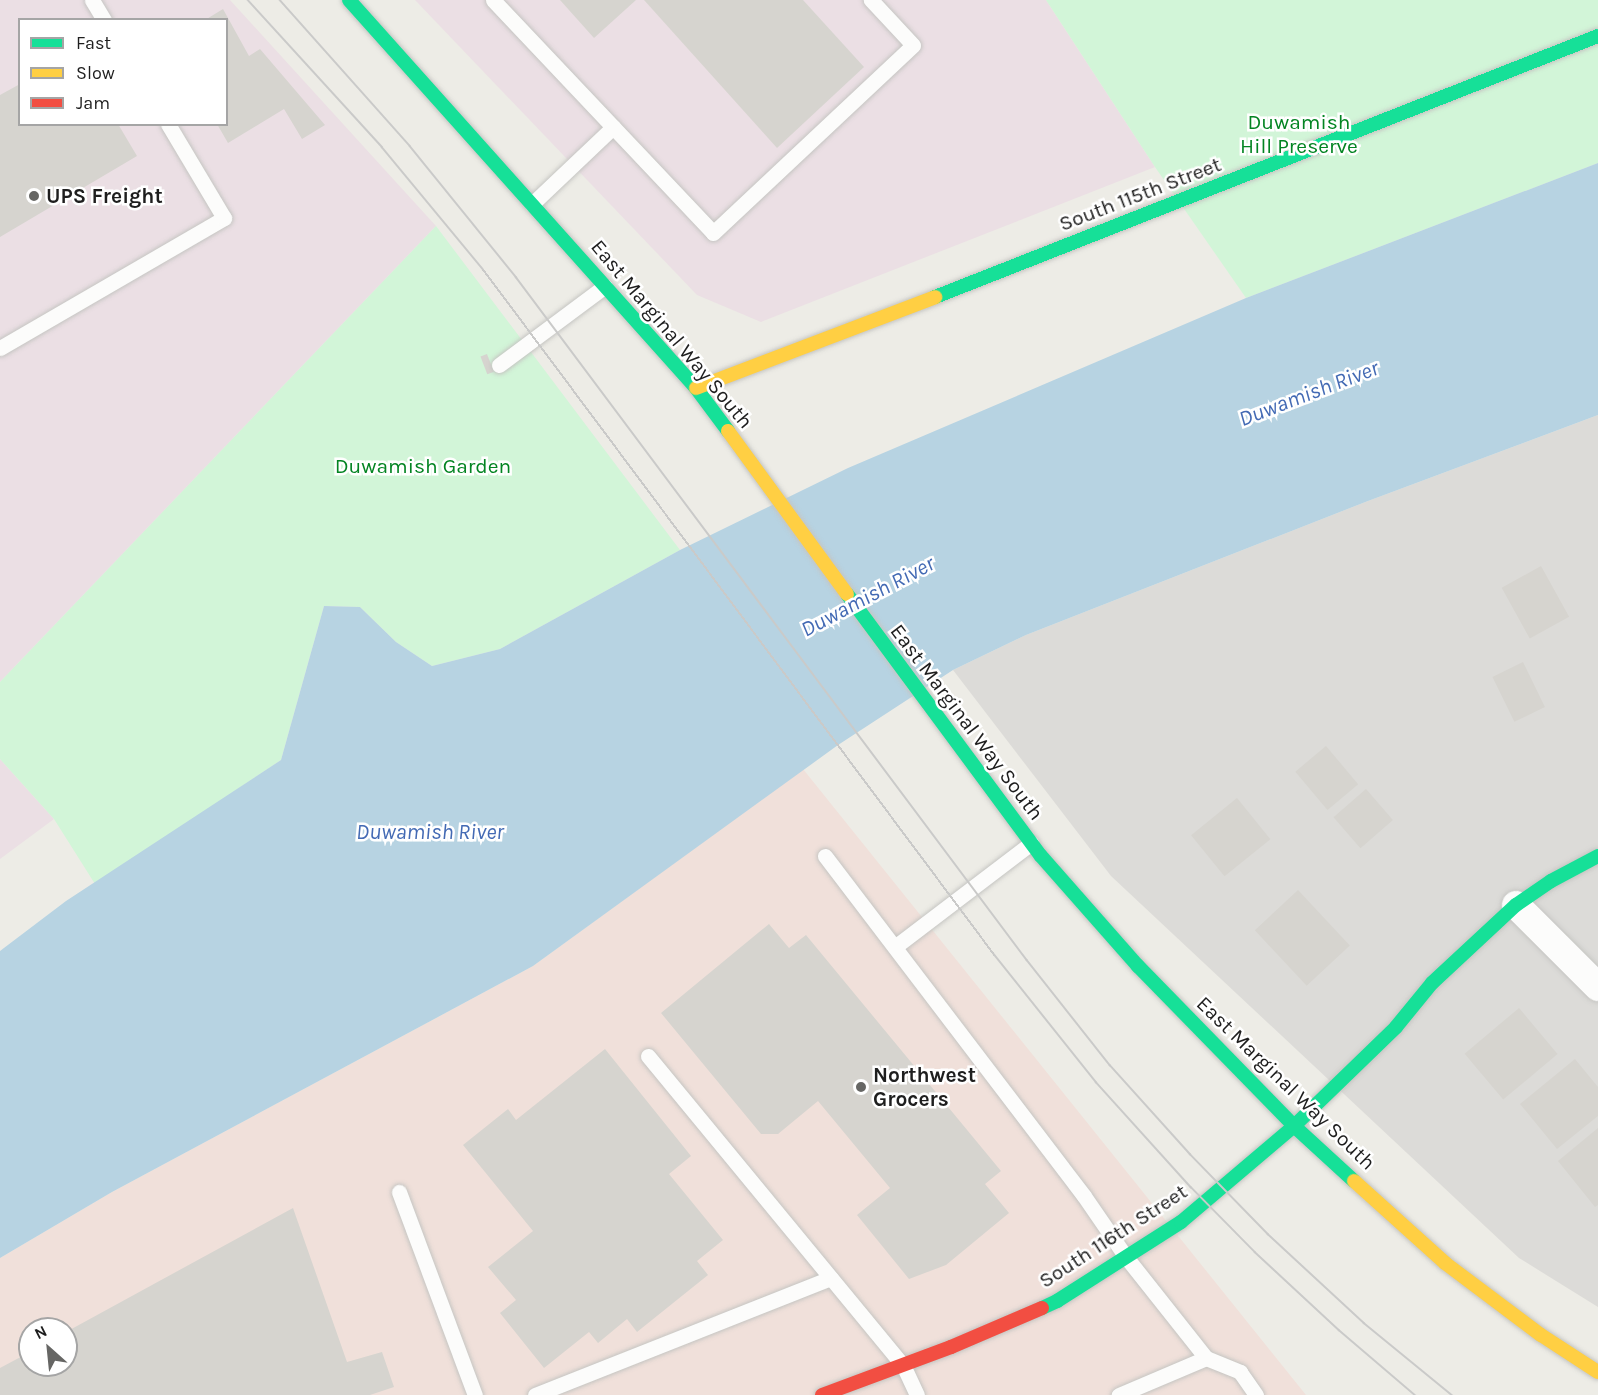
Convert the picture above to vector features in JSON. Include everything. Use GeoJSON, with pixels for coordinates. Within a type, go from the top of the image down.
{"type":"FeatureCollection","features":[{"type":"Feature","properties":{"kind":"street","name":"East Marginal Way South"},"geometry":{"type":"LineString","coordinates":[[349,0],[696,388],[986,785],[1031,843],[1138,966],[1294,1126],[1445,1263],[1541,1335],[1596,1372]]}},
{"type":"Feature","properties":{"kind":"street","name":"South 115th Street"},"geometry":{"type":"LineString","coordinates":[[696,388],[811,346],[1598,36]]}},
{"type":"Feature","properties":{"kind":"street","name":"South 116th Street"},"geometry":{"type":"LineString","coordinates":[[822,1395],[951,1347],[1057,1301],[1181,1222],[1294,1126],[1396,1027],[1432,983],[1516,905],[1551,881],[1598,856]]}},
{"type":"Feature","properties":{"kind":"street"},"geometry":{"type":"LineString","coordinates":[[1516,905],[1598,987]]}},
{"type":"Feature","properties":{"kind":"lane"},"geometry":{"type":"LineString","coordinates":[[92,0],[103,18]]}},
{"type":"Feature","properties":{"kind":"lane"},"geometry":{"type":"LineString","coordinates":[[493,0],[713,233],[913,45],[871,0]]}},
{"type":"Feature","properties":{"kind":"lane"},"geometry":{"type":"LineString","coordinates":[[0,348],[224,218],[169,126]]}},
{"type":"Feature","properties":{"kind":"lane"},"geometry":{"type":"LineString","coordinates":[[532,204],[613,127]]}},
{"type":"Feature","properties":{"kind":"lane"},"geometry":{"type":"LineString","coordinates":[[499,365],[605,286]]}},
{"type":"Feature","properties":{"kind":"lane"},"geometry":{"type":"LineString","coordinates":[[896,946],[1031,843]]}},
{"type":"Feature","properties":{"kind":"lane"},"geometry":{"type":"LineString","coordinates":[[825,856],[896,946],[1084,1196],[1125,1257],[1206,1358],[1240,1372],[1256,1395]]}},
{"type":"Feature","properties":{"kind":"lane"},"geometry":{"type":"LineString","coordinates":[[648,1056],[903,1365],[917,1395]]}},
{"type":"Feature","properties":{"kind":"lane"},"geometry":{"type":"LineString","coordinates":[[399,1192],[474,1395]]}},
{"type":"Feature","properties":{"kind":"lane"},"geometry":{"type":"LineString","coordinates":[[535,1395],[831,1278]]}},
{"type":"Feature","properties":{"kind":"lane"},"geometry":{"type":"LineString","coordinates":[[1119,1395],[1206,1358]]}},
{"type":"Feature","properties":{"kind":"shaded area"},"geometry":{"type":"Polygon","coordinates":[[[0,0],[230,0],[436,226],[0,682],[0,0]]]}},
{"type":"Feature","properties":{"kind":"shaded area"},"geometry":{"type":"Polygon","coordinates":[[[415,0],[1046,0],[1155,167],[761,322],[697,295],[415,0]]]}},
{"type":"Feature","properties":{"kind":"shaded area"},"geometry":{"type":"Polygon","coordinates":[[[1598,415],[1598,1307],[1519,1258],[1111,876],[953,670],[1026,635],[1368,501],[1598,415]]]}},
{"type":"Feature","properties":{"kind":"shaded area"},"geometry":{"type":"Polygon","coordinates":[[[0,759],[54,819],[0,859],[0,759]]]}},
{"type":"Feature","properties":{"kind":"shaded area"},"geometry":{"type":"Polygon","coordinates":[[[803,769],[1306,1395],[0,1395],[0,1258],[112,1192],[533,966],[803,769]]]}},
{"type":"Feature","properties":{"kind":"green space","name":"Duwamish Hill Preserve"},"geometry":{"type":"Polygon","coordinates":[[[1046,0],[1598,0],[1598,163],[1246,298],[1155,167],[1046,0]]]}},
{"type":"Feature","properties":{"kind":"green space","name":"Duwamish Garden"},"geometry":{"type":"Polygon","coordinates":[[[436,226],[680,550],[500,649],[432,666],[396,642],[360,607],[324,606],[281,760],[95,884],[54,819],[0,759],[0,682],[436,226]]]}},
{"type":"Feature","properties":{"kind":"water","name":"Duwamish River"},"geometry":{"type":"Polygon","coordinates":[[[1598,163],[1598,415],[1368,501],[1026,635],[953,670],[838,745],[533,966],[112,1192],[0,1258],[0,951],[66,901],[281,760],[324,606],[360,607],[396,642],[432,666],[500,649],[680,550],[848,468],[1246,298],[1598,163]]]}},
{"type":"Feature","properties":{"kind":"building"},"geometry":{"type":"Polygon","coordinates":[[[560,0],[636,0],[594,38],[560,0]]]}},
{"type":"Feature","properties":{"kind":"building"},"geometry":{"type":"Polygon","coordinates":[[[644,0],[803,0],[864,67],[777,148],[644,0]]]}},
{"type":"Feature","properties":{"kind":"building"},"geometry":{"type":"Polygon","coordinates":[[[223,9],[228,18],[208,18],[223,9]]]}},
{"type":"Feature","properties":{"kind":"building"},"geometry":{"type":"Polygon","coordinates":[[[228,18],[249,56],[260,49],[325,125],[302,139],[284,109],[228,143],[218,126],[228,126],[228,18]]]}},
{"type":"Feature","properties":{"kind":"building","name":"UPS Freight"},"geometry":{"type":"Polygon","coordinates":[[[18,85],[18,126],[119,126],[137,156],[0,237],[0,95],[18,85]]]}},
{"type":"Feature","properties":{"kind":"building"},"geometry":{"type":"Polygon","coordinates":[[[487,354],[494,372],[487,374],[480,357],[487,354]]]}},
{"type":"Feature","properties":{"kind":"building"},"geometry":{"type":"Polygon","coordinates":[[[1541,566],[1569,617],[1530,639],[1502,588],[1541,566]]]}},
{"type":"Feature","properties":{"kind":"building"},"geometry":{"type":"Polygon","coordinates":[[[1523,662],[1545,707],[1514,722],[1492,677],[1523,662]]]}},
{"type":"Feature","properties":{"kind":"building"},"geometry":{"type":"Polygon","coordinates":[[[1326,746],[1358,784],[1327,810],[1295,772],[1326,746]]]}},
{"type":"Feature","properties":{"kind":"building"},"geometry":{"type":"Polygon","coordinates":[[[1366,789],[1393,820],[1360,848],[1334,817],[1366,789]]]}},
{"type":"Feature","properties":{"kind":"building"},"geometry":{"type":"Polygon","coordinates":[[[1237,798],[1270,839],[1225,876],[1191,835],[1237,798]]]}},
{"type":"Feature","properties":{"kind":"building"},"geometry":{"type":"Polygon","coordinates":[[[1298,890],[1350,946],[1307,986],[1255,930],[1298,890]]]}},
{"type":"Feature","properties":{"kind":"building"},"geometry":{"type":"Polygon","coordinates":[[[769,924],[789,948],[806,935],[1001,1171],[985,1184],[1009,1213],[946,1265],[909,1279],[857,1215],[890,1188],[818,1101],[778,1134],[761,1134],[661,1013],[769,924]]]}},
{"type":"Feature","properties":{"kind":"building"},"geometry":{"type":"Polygon","coordinates":[[[1519,1008],[1558,1054],[1503,1100],[1465,1054],[1519,1008]]]}},
{"type":"Feature","properties":{"kind":"building"},"geometry":{"type":"Polygon","coordinates":[[[605,1049],[691,1156],[669,1174],[723,1240],[697,1261],[708,1275],[637,1332],[627,1319],[598,1343],[589,1332],[544,1368],[500,1313],[516,1300],[488,1267],[533,1231],[463,1145],[508,1109],[516,1120],[605,1049]]]}},
{"type":"Feature","properties":{"kind":"building"},"geometry":{"type":"Polygon","coordinates":[[[1575,1059],[1598,1087],[1598,1116],[1557,1149],[1520,1104],[1575,1059]]]}},
{"type":"Feature","properties":{"kind":"building"},"geometry":{"type":"Polygon","coordinates":[[[1598,1128],[1598,1205],[1595,1207],[1558,1161],[1598,1128]]]}},
{"type":"Feature","properties":{"kind":"building"},"geometry":{"type":"Polygon","coordinates":[[[293,1208],[347,1362],[382,1352],[394,1387],[370,1395],[0,1395],[0,1368],[18,1358],[18,1377],[78,1377],[78,1325],[293,1208]]]}},
{"type":"Feature","properties":{"kind":"tram line"},"geometry":{"type":"LineString","coordinates":[[248,0],[382,147],[483,269],[994,954],[1096,1082],[1191,1187],[1255,1252],[1339,1330],[1415,1395]]}},
{"type":"Feature","properties":{"kind":"tram line"},"geometry":{"type":"LineString","coordinates":[[280,0],[410,146],[516,277],[1027,960],[1110,1065],[1190,1154],[1268,1234],[1364,1323],[1452,1395]]}},
{"type":"Feature","properties":{"kind":"traffic: fast"},"geometry":{"type":"LineString","coordinates":[[349,0],[696,388],[728,431]]}},
{"type":"Feature","properties":{"kind":"traffic: fast"},"geometry":{"type":"LineString","coordinates":[[935,297],[1598,36]]}},
{"type":"Feature","properties":{"kind":"traffic: fast"},"geometry":{"type":"LineString","coordinates":[[847,594],[1041,856],[1138,966],[1294,1126],[1354,1181]]}},
{"type":"Feature","properties":{"kind":"traffic: fast"},"geometry":{"type":"LineString","coordinates":[[1042,1308],[1057,1301],[1181,1222],[1294,1126],[1396,1027],[1432,983],[1516,905],[1551,881],[1598,856]]}},
{"type":"Feature","properties":{"kind":"traffic: slow"},"geometry":{"type":"LineString","coordinates":[[696,388],[935,297]]}},
{"type":"Feature","properties":{"kind":"traffic: slow"},"geometry":{"type":"LineString","coordinates":[[728,431],[847,594]]}},
{"type":"Feature","properties":{"kind":"traffic: slow"},"geometry":{"type":"LineString","coordinates":[[1354,1181],[1445,1263],[1541,1335],[1598,1372]]}},
{"type":"Feature","properties":{"kind":"traffic: jam"},"geometry":{"type":"LineString","coordinates":[[822,1395],[951,1347],[1042,1308]]}},
{"type":"Feature","properties":{"kind":"place","name":"UPS Freight"},"geometry":{"type":"Point","coordinates":[34,196]}},
{"type":"Feature","properties":{"kind":"place","name":"Northwest Grocers"},"geometry":{"type":"Point","coordinates":[861,1087]}}]}
